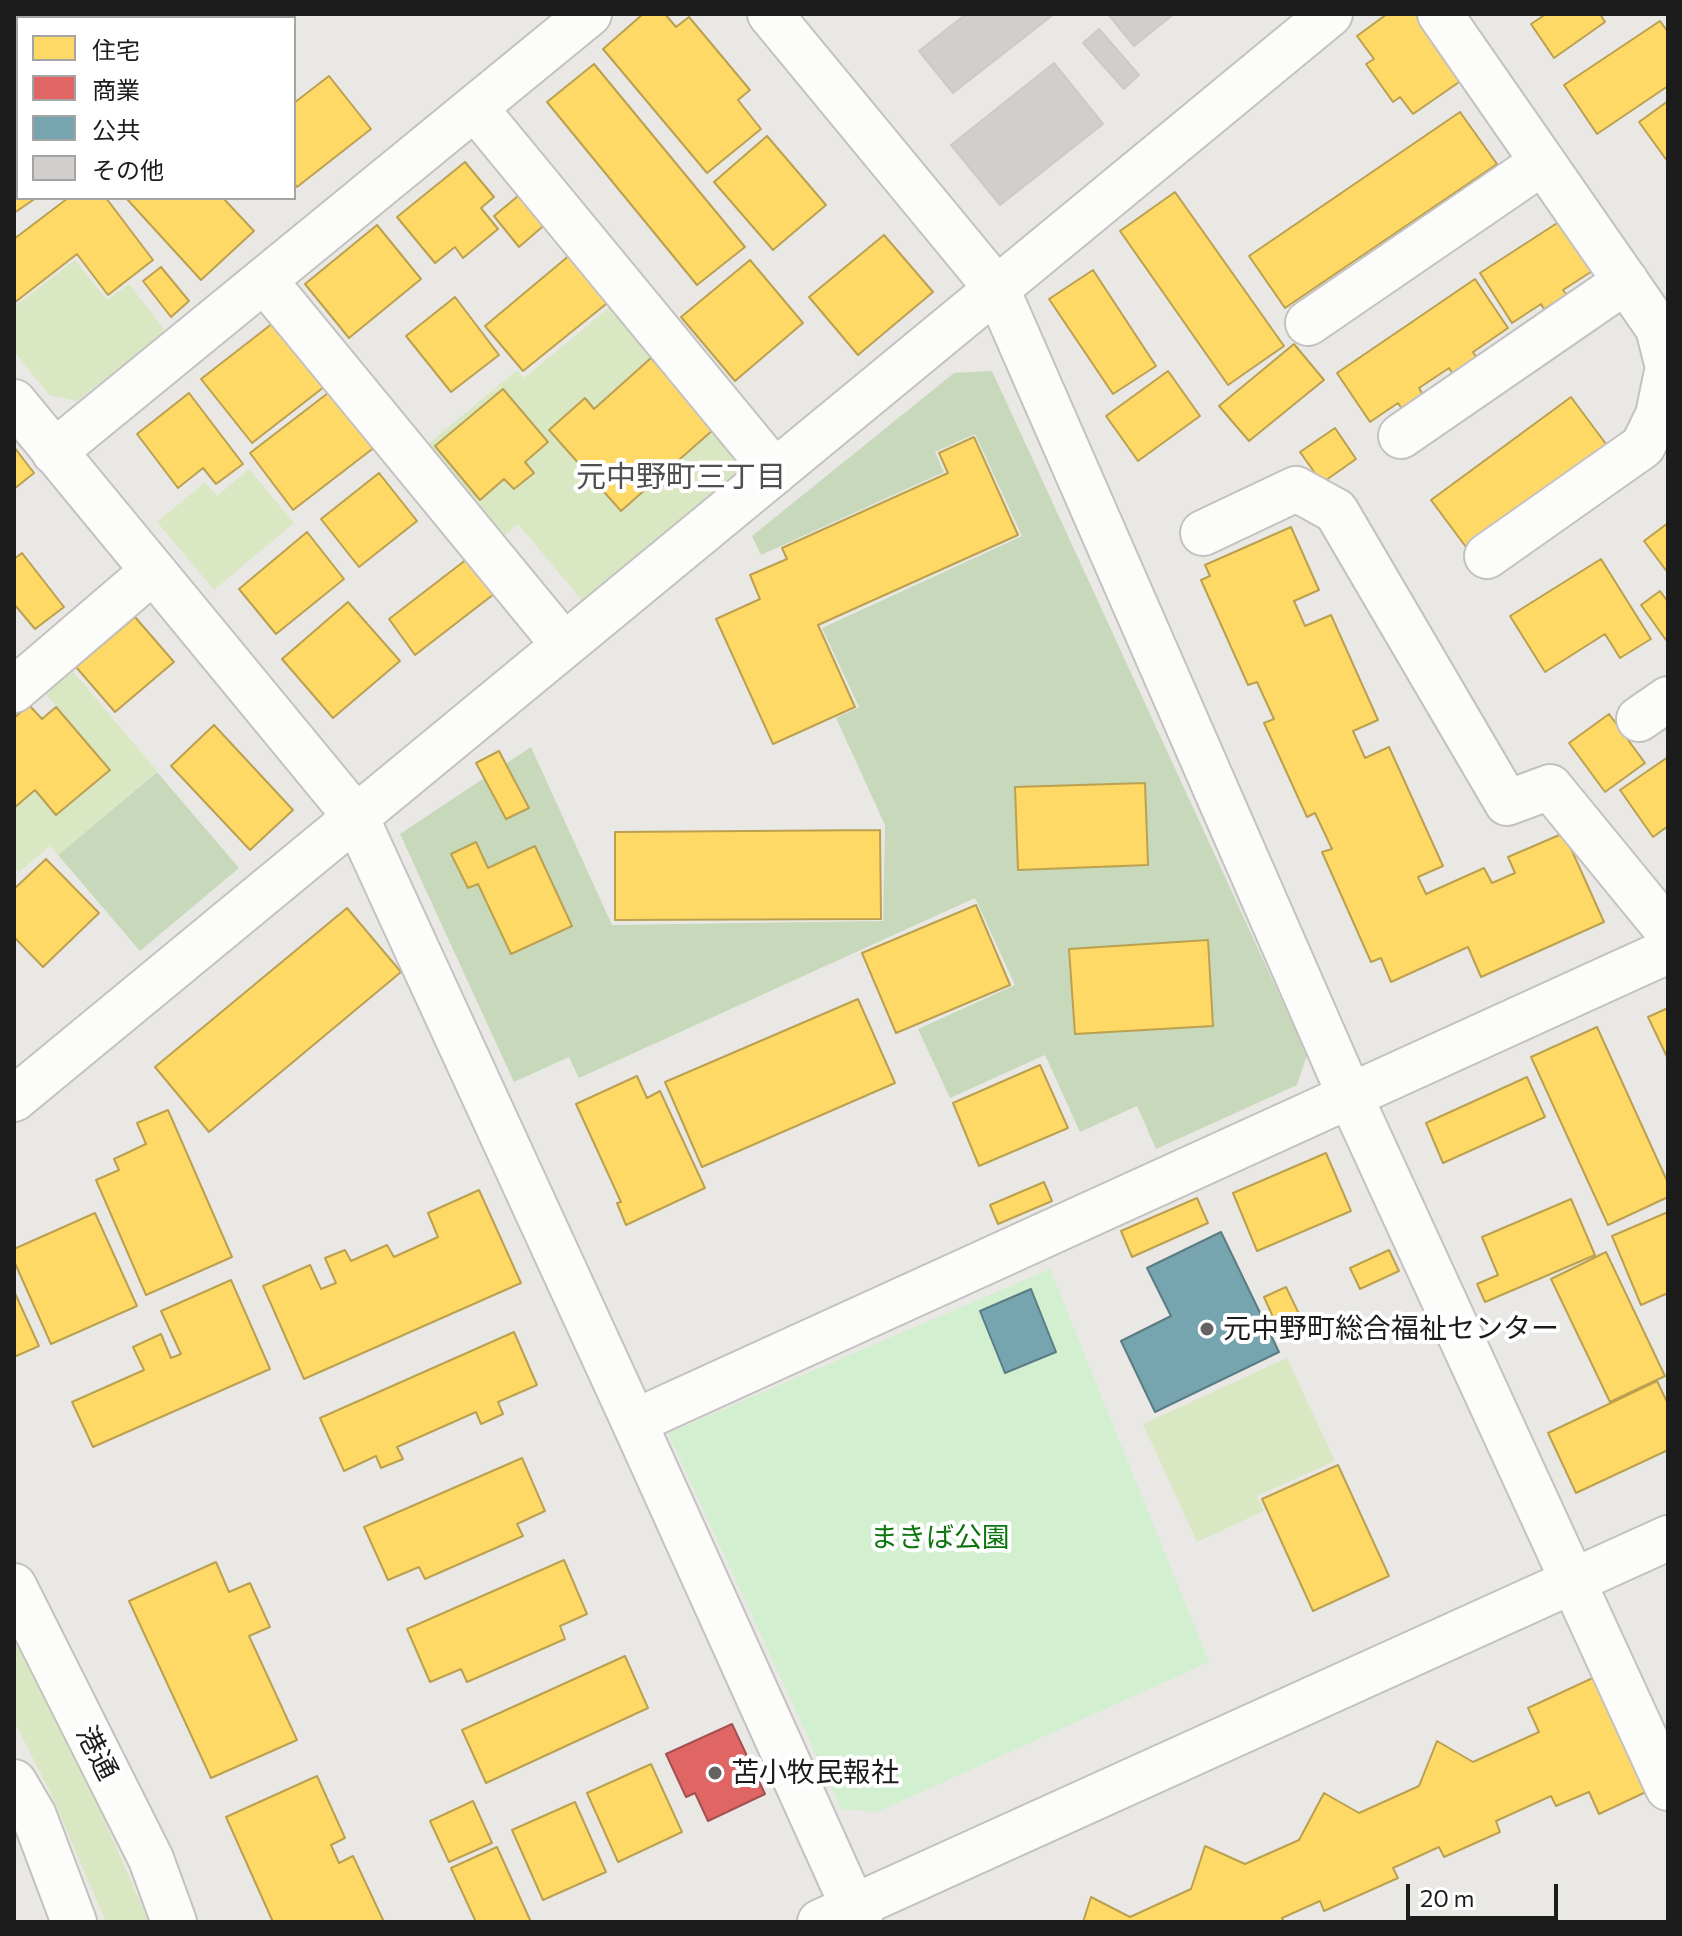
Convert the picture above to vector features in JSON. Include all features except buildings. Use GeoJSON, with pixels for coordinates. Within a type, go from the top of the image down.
{"type":"FeatureCollection","features":[{"type":"Feature","properties":{"kind":"street"},"geometry":{"type":"LineString","coordinates":[[54,452],[589,14]]}},
{"type":"Feature","properties":{"kind":"street"},"geometry":{"type":"LineString","coordinates":[[770,14],[997,289],[1350,1096],[1668,1788]]}},
{"type":"Feature","properties":{"kind":"street"},"geometry":{"type":"LineString","coordinates":[[14,1099],[1330,14]]}},
{"type":"Feature","properties":{"kind":"street"},"geometry":{"type":"LineString","coordinates":[[1440,14],[1658,328],[1668,367],[1658,415],[1643,446],[1487,556]]}},
{"type":"Feature","properties":{"kind":"street"},"geometry":{"type":"LineString","coordinates":[[475,108],[775,472]]}},
{"type":"Feature","properties":{"kind":"street"},"geometry":{"type":"LineString","coordinates":[[1308,323],[1543,162]]}},
{"type":"Feature","properties":{"kind":"street"},"geometry":{"type":"LineString","coordinates":[[264,280],[564,645]]}},
{"type":"Feature","properties":{"kind":"street"},"geometry":{"type":"LineString","coordinates":[[1401,436],[1626,281]]}},
{"type":"Feature","properties":{"kind":"street"},"geometry":{"type":"LineString","coordinates":[[14,402],[356,817],[634,1422],[845,1917],[1668,1538]]}},
{"type":"Feature","properties":{"kind":"street"},"geometry":{"type":"LineString","coordinates":[[1203,533],[1296,489],[1336,511],[1507,803],[1550,787],[1668,931]]}},
{"type":"Feature","properties":{"kind":"street"},"geometry":{"type":"LineString","coordinates":[[14,690],[153,571]]}},
{"type":"Feature","properties":{"kind":"street"},"geometry":{"type":"LineString","coordinates":[[634,1422],[1668,951]]}},
{"type":"Feature","properties":{"kind":"street","name":"港通"},"geometry":{"type":"LineString","coordinates":[[14,1586],[151,1859],[174,1922]]}},
{"type":"Feature","properties":{"kind":"street"},"geometry":{"type":"LineString","coordinates":[[14,1782],[34,1816],[74,1922]]}},
{"type":"Feature","properties":{"kind":"green space"},"geometry":{"type":"Polygon","coordinates":[[[75,260],[107,300],[129,284],[166,332],[77,401],[49,395],[14,351],[14,307],[75,260]]]}},
{"type":"Feature","properties":{"kind":"green space"},"geometry":{"type":"Polygon","coordinates":[[[617,301],[753,463],[585,604],[518,524],[505,535],[428,444],[517,370],[524,378],[617,301]]]}},
{"type":"Feature","properties":{"kind":"green space"},"geometry":{"type":"Polygon","coordinates":[[[992,371],[1307,1055],[1297,1085],[1156,1149],[1137,1106],[1080,1132],[1045,1055],[950,1098],[918,1029],[1015,985],[975,898],[579,1078],[569,1057],[514,1082],[400,834],[531,747],[612,925],[883,921],[885,825],[836,718],[859,707],[822,628],[1022,536],[975,434],[935,452],[944,472],[761,555],[752,536],[954,373],[992,371]]]}},
{"type":"Feature","properties":{"kind":"green space"},"geometry":{"type":"Polygon","coordinates":[[[249,469],[294,523],[214,590],[157,522],[205,482],[217,496],[249,469]]]}},
{"type":"Feature","properties":{"kind":"green space"},"geometry":{"type":"Polygon","coordinates":[[[65,662],[157,771],[58,855],[50,846],[19,872],[14,867],[14,808],[35,790],[57,815],[110,770],[38,685],[65,662]]]}},
{"type":"Feature","properties":{"kind":"green space"},"geometry":{"type":"Polygon","coordinates":[[[157,772],[239,868],[140,951],[58,855],[157,772]]]}},
{"type":"Feature","properties":{"kind":"green space","name":"まきば公園"},"geometry":{"type":"Polygon","coordinates":[[[1050,1269],[1209,1662],[877,1812],[841,1809],[668,1433],[1050,1269]]]}},
{"type":"Feature","properties":{"kind":"green space"},"geometry":{"type":"Polygon","coordinates":[[[1287,1358],[1335,1461],[1257,1496],[1264,1511],[1197,1542],[1143,1424],[1287,1358]]]}},
{"type":"Feature","properties":{"kind":"green space"},"geometry":{"type":"Polygon","coordinates":[[[14,1638],[86,1778],[149,1922],[106,1922],[51,1794],[14,1721],[14,1638]]]}},
{"type":"Feature","properties":{"kind":"place","name":"元中野町総合福祉センター"},"geometry":{"type":"Point","coordinates":[1207,1329]}},
{"type":"Feature","properties":{"kind":"place","name":"苫小牧民報社"},"geometry":{"type":"Point","coordinates":[715,1773]}},
{"type":"Feature","properties":{"kind":"district","name":"元中野町三丁目"},"geometry":{"type":"Point","coordinates":[681,477]}}]}
